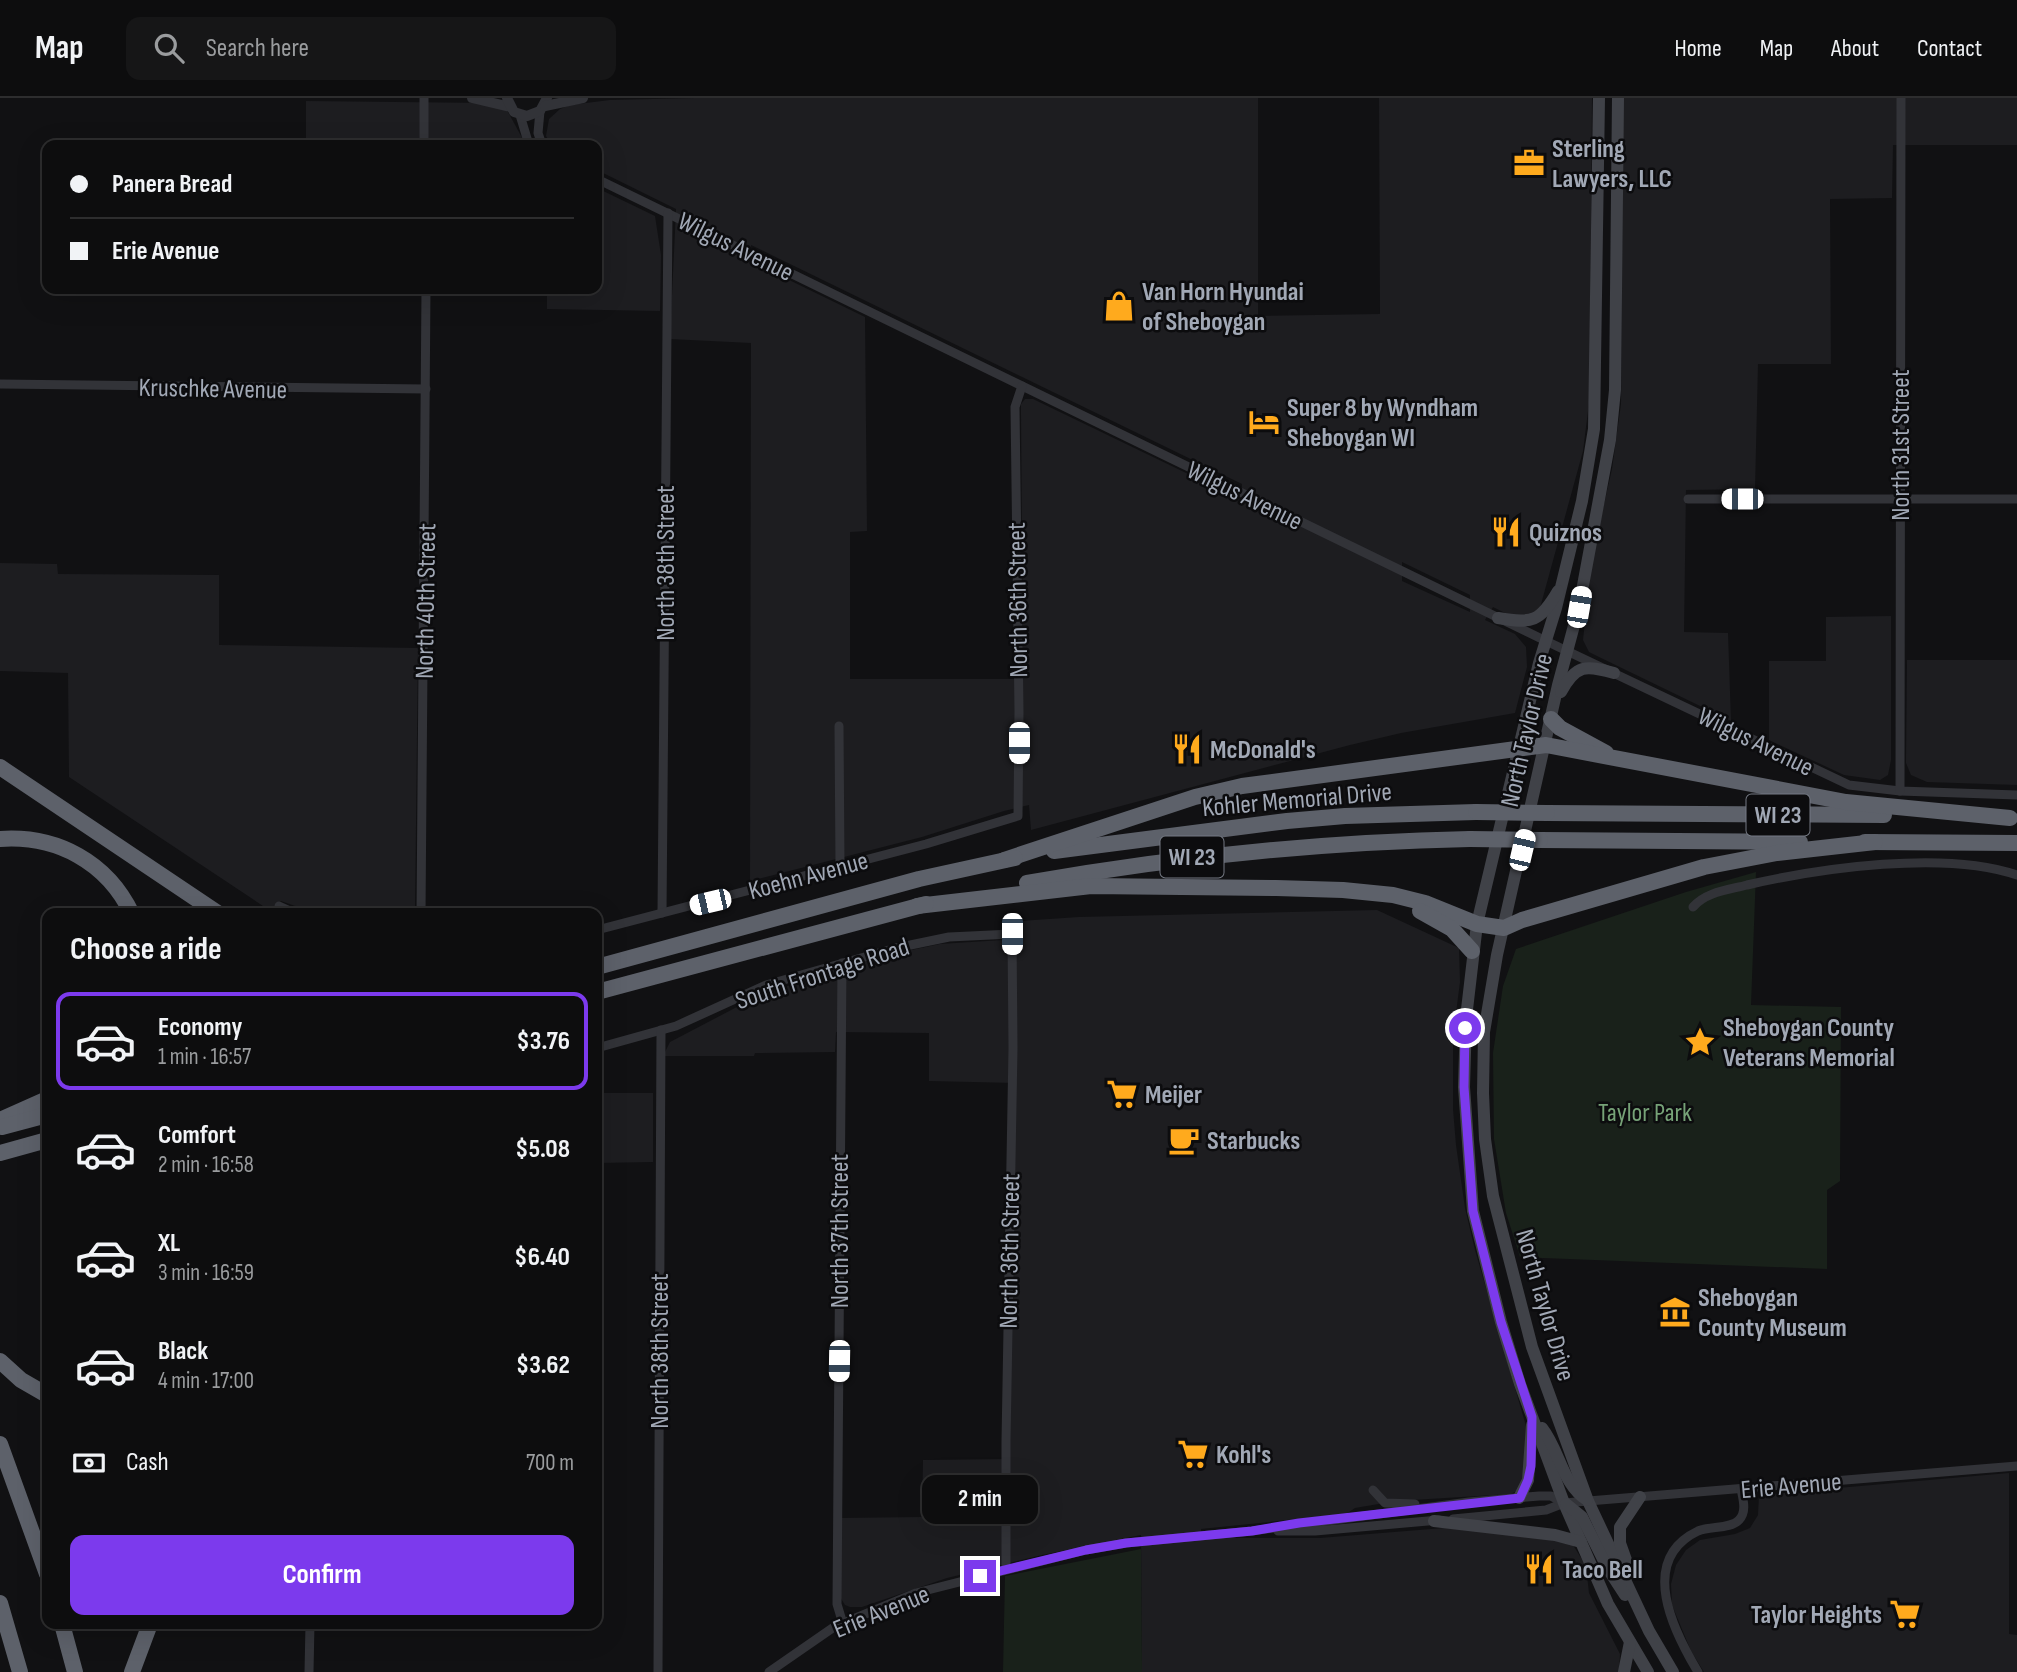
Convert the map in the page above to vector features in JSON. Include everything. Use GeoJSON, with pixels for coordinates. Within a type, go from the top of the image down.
{"type":"FeatureCollection","features":[{"type":"Feature","properties":{"kind":"highway"},"geometry":{"type":"LineString","coordinates":[[1553,712],[1560,728],[1590,742],[1614,758]]}},
{"type":"Feature","properties":{"kind":"highway"},"geometry":{"type":"LineString","coordinates":[[1004,860],[1195,797],[1242,786],[1546,745],[1846,802],[2014,818]]}},
{"type":"Feature","properties":{"kind":"highway"},"geometry":{"type":"LineString","coordinates":[[0,767],[210,908]]}},
{"type":"Feature","properties":{"kind":"highway","name":"Kohler Memorial Drive"},"geometry":{"type":"LineString","coordinates":[[602,965],[919,878],[1004,860],[1075,847],[1287,821],[1345,816],[1476,812],[2014,818]]}},
{"type":"Feature","properties":{"kind":"highway"},"geometry":{"type":"LineString","coordinates":[[0,839],[47,842],[81,856],[106,876],[128,908]]}},
{"type":"Feature","properties":{"kind":"highway","name":"Kohler Memorial Drive"},"geometry":{"type":"LineString","coordinates":[[602,991],[917,906],[1088,872],[1218,854],[1372,842],[1470,839],[2017,843]]}},
{"type":"Feature","properties":{"kind":"highway"},"geometry":{"type":"LineString","coordinates":[[917,906],[1069,888],[1343,890],[1393,895],[1425,903],[1476,924],[1504,928],[1522,920],[1704,867],[1777,853],[1875,842]]}},
{"type":"Feature","properties":{"kind":"highway"},"geometry":{"type":"LineString","coordinates":[[1276,888],[1407,907],[1444,924],[1472,951]]}},
{"type":"Feature","properties":{"kind":"highway"},"geometry":{"type":"LineString","coordinates":[[602,999],[681,969]]}},
{"type":"Feature","properties":{"kind":"highway"},"geometry":{"type":"LineString","coordinates":[[0,1120],[42,1101]]}},
{"type":"Feature","properties":{"kind":"highway"},"geometry":{"type":"LineString","coordinates":[[0,1128],[42,1116]]}},
{"type":"Feature","properties":{"kind":"highway"},"geometry":{"type":"LineString","coordinates":[[0,1153],[42,1141]]}},
{"type":"Feature","properties":{"kind":"highway"},"geometry":{"type":"LineString","coordinates":[[0,1159],[42,1154]]}},
{"type":"Feature","properties":{"kind":"highway"},"geometry":{"type":"LineString","coordinates":[[0,1361],[21,1380],[42,1392]]}},
{"type":"Feature","properties":{"kind":"highway"},"geometry":{"type":"LineString","coordinates":[[0,1444],[42,1560]]}},
{"type":"Feature","properties":{"kind":"highway"},"geometry":{"type":"LineString","coordinates":[[0,1602],[20,1672]]}},
{"type":"Feature","properties":{"kind":"highway"},"geometry":{"type":"LineString","coordinates":[[63,1629],[75,1672]]}},
{"type":"Feature","properties":{"kind":"highway"},"geometry":{"type":"LineString","coordinates":[[132,1672],[148,1629]]}},
{"type":"Feature","properties":{"kind":"main road","name":"North Taylor Drive"},"geometry":{"type":"LineString","coordinates":[[1599,98],[1594,429],[1582,500],[1476,924],[1466,1018],[1464,1087],[1471,1199],[1501,1322],[1564,1503],[1608,1604],[1648,1672]]}},
{"type":"Feature","properties":{"kind":"main road","name":"North Taylor Drive"},"geometry":{"type":"LineString","coordinates":[[1618,98],[1615,390],[1610,440],[1579,607],[1497,955],[1484,1032],[1483,1093],[1485,1139],[1493,1196],[1532,1346],[1588,1501],[1649,1631],[1673,1672]]}},
{"type":"Feature","properties":{"kind":"main road"},"geometry":{"type":"LineString","coordinates":[[1498,618],[1531,621],[1549,604],[1563,578]]}},
{"type":"Feature","properties":{"kind":"main road"},"geometry":{"type":"LineString","coordinates":[[1553,712],[1568,680],[1580,669],[1597,668],[1614,673]]}},
{"type":"Feature","properties":{"kind":"main road"},"geometry":{"type":"LineString","coordinates":[[1532,1417],[1554,1446],[1570,1484],[1588,1501]]}},
{"type":"Feature","properties":{"kind":"main road"},"geometry":{"type":"LineString","coordinates":[[1520,1498],[1531,1466],[1532,1417]]}},
{"type":"Feature","properties":{"kind":"main road"},"geometry":{"type":"LineString","coordinates":[[1640,1497],[1621,1524],[1620,1543],[1649,1631]]}},
{"type":"Feature","properties":{"kind":"main road"},"geometry":{"type":"LineString","coordinates":[[1564,1503],[1583,1517],[1608,1569],[1649,1631]]}},
{"type":"Feature","properties":{"kind":"main road"},"geometry":{"type":"LineString","coordinates":[[1434,1521],[1555,1535],[1581,1542]]}},
{"type":"Feature","properties":{"kind":"main road"},"geometry":{"type":"LineString","coordinates":[[1624,1672],[1630,1642]]}},
{"type":"Feature","properties":{"kind":"street"},"geometry":{"type":"LineString","coordinates":[[424,98],[424,140]]}},
{"type":"Feature","properties":{"kind":"street"},"geometry":{"type":"LineString","coordinates":[[472,98],[508,102],[520,115],[528,140]]}},
{"type":"Feature","properties":{"kind":"street"},"geometry":{"type":"LineString","coordinates":[[520,115],[527,116],[544,105],[583,98]]}},
{"type":"Feature","properties":{"kind":"street","name":"North 31st Street"},"geometry":{"type":"LineString","coordinates":[[1900,791],[1901,98]]}},
{"type":"Feature","properties":{"kind":"street"},"geometry":{"type":"LineString","coordinates":[[540,140],[538,133],[544,105]]}},
{"type":"Feature","properties":{"kind":"street","name":"Wilgus Avenue"},"geometry":{"type":"LineString","coordinates":[[602,181],[1498,618],[1849,785],[1900,791],[2017,795]]}},
{"type":"Feature","properties":{"kind":"street","name":"North 38th Street"},"geometry":{"type":"LineString","coordinates":[[662,913],[668,213]]}},
{"type":"Feature","properties":{"kind":"street","name":"North 40th Street"},"geometry":{"type":"LineString","coordinates":[[421,908],[426,294]]}},
{"type":"Feature","properties":{"kind":"street","name":"Kruschke Avenue"},"geometry":{"type":"LineString","coordinates":[[0,384],[426,389]]}},
{"type":"Feature","properties":{"kind":"street","name":"North 36th Street"},"geometry":{"type":"LineString","coordinates":[[1018,816],[1015,407],[1022,386]]}},
{"type":"Feature","properties":{"kind":"street"},"geometry":{"type":"LineString","coordinates":[[1688,499],[2017,499]]}},
{"type":"Feature","properties":{"kind":"street"},"geometry":{"type":"LineString","coordinates":[[839,726],[840,865]]}},
{"type":"Feature","properties":{"kind":"street","name":"Koehn Avenue"},"geometry":{"type":"LineString","coordinates":[[602,929],[926,844],[1018,816]]}},
{"type":"Feature","properties":{"kind":"street"},"geometry":{"type":"LineString","coordinates":[[1693,907],[1705,896],[1738,887],[1855,867],[1955,864],[1990,868],[2017,875]]}},
{"type":"Feature","properties":{"kind":"street"},"geometry":{"type":"LineString","coordinates":[[279,906],[283,908]]}},
{"type":"Feature","properties":{"kind":"street","name":"North 36th Street"},"geometry":{"type":"LineString","coordinates":[[1006,1569],[1013,1055],[1012,934]]}},
{"type":"Feature","properties":{"kind":"street","name":"South Frontage Road"},"geometry":{"type":"LineString","coordinates":[[602,1047],[676,1026],[766,985],[842,963],[919,942],[949,937],[1012,934]]}},
{"type":"Feature","properties":{"kind":"street","name":"North 37th Street"},"geometry":{"type":"LineString","coordinates":[[842,963],[837,1604],[843,1624]]}},
{"type":"Feature","properties":{"kind":"street","name":"North 38th Street"},"geometry":{"type":"LineString","coordinates":[[658,1672],[661,1030]]}},
{"type":"Feature","properties":{"kind":"street","name":"Erie Avenue"},"geometry":{"type":"LineString","coordinates":[[1252,1531],[1315,1531],[1434,1521],[1546,1510],[1564,1503],[2017,1466]]}},
{"type":"Feature","properties":{"kind":"street"},"geometry":{"type":"LineString","coordinates":[[1698,1672],[1679,1638],[1668,1609],[1664,1586],[1667,1567],[1676,1549],[1695,1532],[1738,1521],[1743,1512],[1741,1489]]}},
{"type":"Feature","properties":{"kind":"street"},"geometry":{"type":"LineString","coordinates":[[1373,1490],[1385,1503],[1469,1502]]}},
{"type":"Feature","properties":{"kind":"street","name":"Erie Avenue"},"geometry":{"type":"LineString","coordinates":[[769,1672],[843,1624],[916,1593],[1006,1569],[1126,1543],[1252,1531],[1469,1502],[1551,1496],[1564,1503]]}},
{"type":"Feature","properties":{"kind":"street"},"geometry":{"type":"LineString","coordinates":[[309,1672],[310,1629]]}},
{"type":"Feature","properties":{"kind":"shaded area"},"geometry":{"type":"Polygon","coordinates":[[[694,98],[1258,98],[1258,316],[1380,314],[1379,98],[1592,98],[1590,368],[1583,451],[1540,608],[1530,616],[1513,617],[1493,607],[1485,620],[1515,634],[1526,647],[1527,667],[1515,713],[1350,745],[1031,830],[1029,805],[922,837],[750,881],[751,343],[670,339],[676,209],[602,172],[602,140],[548,140],[546,136],[549,119],[560,109],[570,105],[610,100],[694,98]],[[751,245],[752,262],[865,317],[867,531],[850,532],[850,679],[1023,679],[1021,404],[1025,399],[1033,399],[1242,500],[1242,484],[751,245]],[[1402,562],[1402,581],[1470,612],[1470,595],[1402,562]]]}},
{"type":"Feature","properties":{"kind":"shaded area"},"geometry":{"type":"Polygon","coordinates":[[[1623,98],[2017,98],[2017,145],[1893,145],[1892,198],[1830,199],[1831,364],[1758,364],[1755,489],[1686,490],[1684,632],[1728,633],[1731,721],[1589,652],[1583,640],[1592,557],[1612,469],[1621,404],[1623,98]]]}},
{"type":"Feature","properties":{"kind":"shaded area"},"geometry":{"type":"Polygon","coordinates":[[[306,101],[488,103],[508,112],[523,140],[306,140],[306,101]]]}},
{"type":"Feature","properties":{"kind":"shaded area"},"geometry":{"type":"Polygon","coordinates":[[[602,190],[655,216],[661,255],[660,311],[547,309],[547,294],[602,294],[602,190]]]}},
{"type":"Feature","properties":{"kind":"shaded area"},"geometry":{"type":"Polygon","coordinates":[[[0,563],[57,564],[58,574],[219,575],[219,645],[418,648],[415,908],[301,908],[281,901],[275,908],[266,908],[69,777],[68,673],[0,671],[0,563]]]}},
{"type":"Feature","properties":{"kind":"shaded area"},"geometry":{"type":"Polygon","coordinates":[[[1891,616],[1891,760],[1888,775],[1880,780],[1844,775],[1769,740],[1769,661],[1826,661],[1826,617],[1891,616]]]}},
{"type":"Feature","properties":{"kind":"shaded area"},"geometry":{"type":"Polygon","coordinates":[[[1907,660],[2017,660],[2017,785],[1927,782],[1911,775],[1906,763],[1907,660]]]}},
{"type":"Feature","properties":{"kind":"shaded area"},"geometry":{"type":"Polygon","coordinates":[[[1377,910],[1459,948],[1460,982],[1453,1036],[1456,1145],[1465,1208],[1475,1250],[1526,1426],[1526,1467],[1518,1490],[1511,1494],[1396,1501],[1355,1508],[1346,1514],[1201,1529],[1201,1538],[1320,1538],[1456,1527],[1536,1536],[1573,1545],[1586,1566],[1589,1593],[1620,1654],[1619,1672],[1142,1672],[1141,1535],[947,1578],[862,1607],[845,1605],[840,1597],[840,1518],[922,1517],[923,1460],[1009,1459],[1016,1083],[929,1081],[929,1033],[836,1032],[835,1052],[755,1053],[754,1056],[663,1056],[670,1042],[756,997],[859,961],[940,944],[1019,939],[1020,921],[1079,917],[1377,910]]]}},
{"type":"Feature","properties":{"kind":"shaded area"},"geometry":{"type":"Polygon","coordinates":[[[602,1093],[653,1093],[653,1162],[602,1163],[602,1093]]]}},
{"type":"Feature","properties":{"kind":"shaded area"},"geometry":{"type":"Polygon","coordinates":[[[2009,1473],[2009,1634],[2017,1635],[2017,1672],[1704,1672],[1691,1651],[1672,1605],[1671,1584],[1676,1565],[1686,1550],[1700,1540],[1735,1534],[1750,1528],[1758,1515],[1759,1495],[2009,1473]]]}},
{"type":"Feature","properties":{"kind":"green space","name":"Taylor Park"},"geometry":{"type":"Polygon","coordinates":[[[1756,872],[1751,1005],[1841,1007],[1840,1181],[1827,1190],[1827,1269],[1520,1257],[1506,1213],[1494,1139],[1493,1053],[1503,986],[1516,949],[1686,892],[1756,872]]]}},
{"type":"Feature","properties":{"kind":"green space"},"geometry":{"type":"Polygon","coordinates":[[[1141,1549],[1142,1672],[1003,1672],[1005,1576],[1141,1549]]]}},
{"type":"Feature","properties":{"kind":"place","name":"Sterling Lawyers, LLC"},"geometry":{"type":"Point","coordinates":[1529,163]}},
{"type":"Feature","properties":{"kind":"place","name":"Van Horn Hyundai of Sheboygan"},"geometry":{"type":"Point","coordinates":[1119,306]}},
{"type":"Feature","properties":{"kind":"place","name":"Super 8 by Wyndham Sheboygan WI"},"geometry":{"type":"Point","coordinates":[1264,422]}},
{"type":"Feature","properties":{"kind":"place","name":"Quiznos"},"geometry":{"type":"Point","coordinates":[1506,532]}},
{"type":"Feature","properties":{"kind":"place","name":"McDonald's"},"geometry":{"type":"Point","coordinates":[1187,749]}},
{"type":"Feature","properties":{"kind":"place","name":"Sheboygan County Veterans Memorial"},"geometry":{"type":"Point","coordinates":[1700,1042]}},
{"type":"Feature","properties":{"kind":"place","name":"Meijer"},"geometry":{"type":"Point","coordinates":[1122,1094]}},
{"type":"Feature","properties":{"kind":"place","name":"Starbucks"},"geometry":{"type":"Point","coordinates":[1184,1140]}},
{"type":"Feature","properties":{"kind":"place","name":"Sheboygan County Museum"},"geometry":{"type":"Point","coordinates":[1675,1312]}},
{"type":"Feature","properties":{"kind":"place","name":"Kohl's"},"geometry":{"type":"Point","coordinates":[1193,1454]}},
{"type":"Feature","properties":{"kind":"place","name":"Taco Bell"},"geometry":{"type":"Point","coordinates":[1539,1569]}},
{"type":"Feature","properties":{"kind":"place","name":"Taylor Heights"},"geometry":{"type":"Point","coordinates":[1905,1614]}},
{"type":"Feature","properties":{"kind":"route"},"geometry":{"type":"LineString","coordinates":[[980,1576],[1126,1543],[1252,1531],[1469,1502],[1520,1498],[1531,1466],[1532,1417],[1501,1322],[1473,1211],[1469,1185],[1464,1087],[1465,1028]]}}]}
